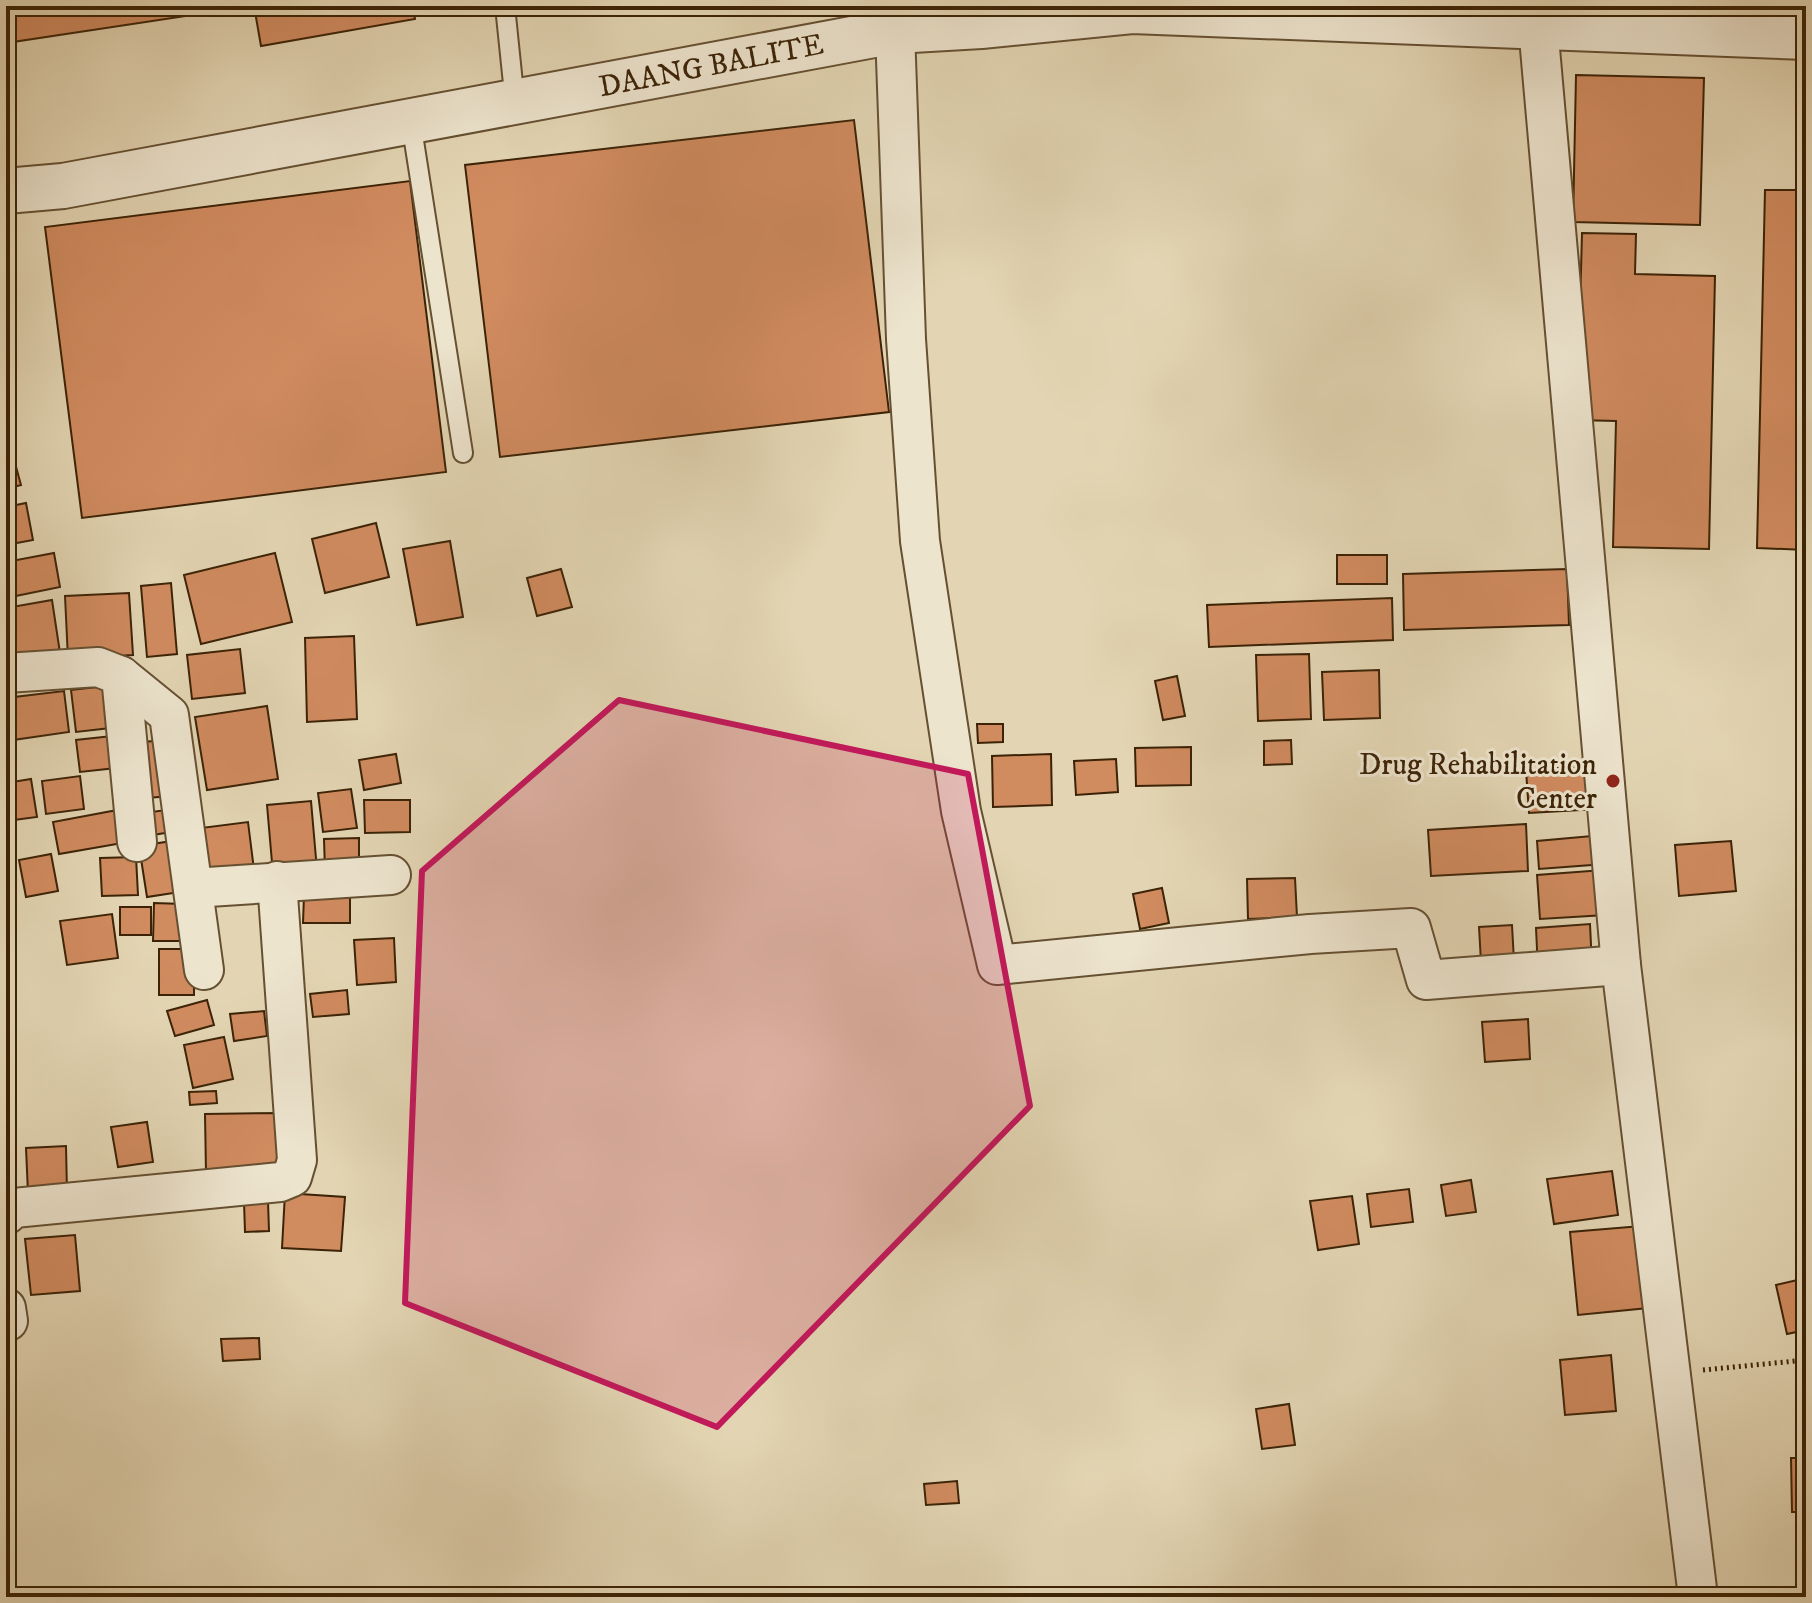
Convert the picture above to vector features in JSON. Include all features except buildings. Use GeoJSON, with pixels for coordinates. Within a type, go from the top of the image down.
{"type":"FeatureCollection","features":[{"type":"Feature","properties":{"kind":"street","name":"DAANG BALITE"},"geometry":{"type":"LineString","coordinates":[[6,191],[63,186],[895,31],[1132,11],[1523,19],[1806,37]]}},
{"type":"Feature","properties":{"kind":"street"},"geometry":{"type":"LineString","coordinates":[[1523,19],[1621,965],[1698,1597]]}},
{"type":"Feature","properties":{"kind":"street"},"geometry":{"type":"LineString","coordinates":[[895,31],[906,339],[920,541],[961,811],[997,965],[1310,934],[1411,928],[1426,980],[1621,965]]}},
{"type":"Feature","properties":{"kind":"street"},"geometry":{"type":"LineString","coordinates":[[6,673],[98,667],[121,676],[169,715],[204,970]]}},
{"type":"Feature","properties":{"kind":"street"},"geometry":{"type":"LineString","coordinates":[[121,676],[137,842]]}},
{"type":"Feature","properties":{"kind":"street"},"geometry":{"type":"LineString","coordinates":[[193,888],[391,875]]}},
{"type":"Feature","properties":{"kind":"street"},"geometry":{"type":"LineString","coordinates":[[6,1215],[14,1208],[280,1182],[292,1177],[297,1160],[277,881]]}},
{"type":"Feature","properties":{"kind":"lane"},"geometry":{"type":"LineString","coordinates":[[505,6],[515,103]]}},
{"type":"Feature","properties":{"kind":"lane"},"geometry":{"type":"LineString","coordinates":[[411,122],[463,453]]}},
{"type":"Feature","properties":{"kind":"path"},"geometry":{"type":"LineString","coordinates":[[1672,1373],[1806,1360]]}},
{"type":"Feature","properties":{"kind":"highlighted area"},"geometry":{"type":"Polygon","coordinates":[[[619,700],[968,774],[1030,1106],[717,1427],[405,1303],[422,871],[619,700]]]}},
{"type":"Feature","properties":{"kind":"place","name":"Drug Rehabilitation Center"},"geometry":{"type":"Point","coordinates":[1613,781]}}]}
